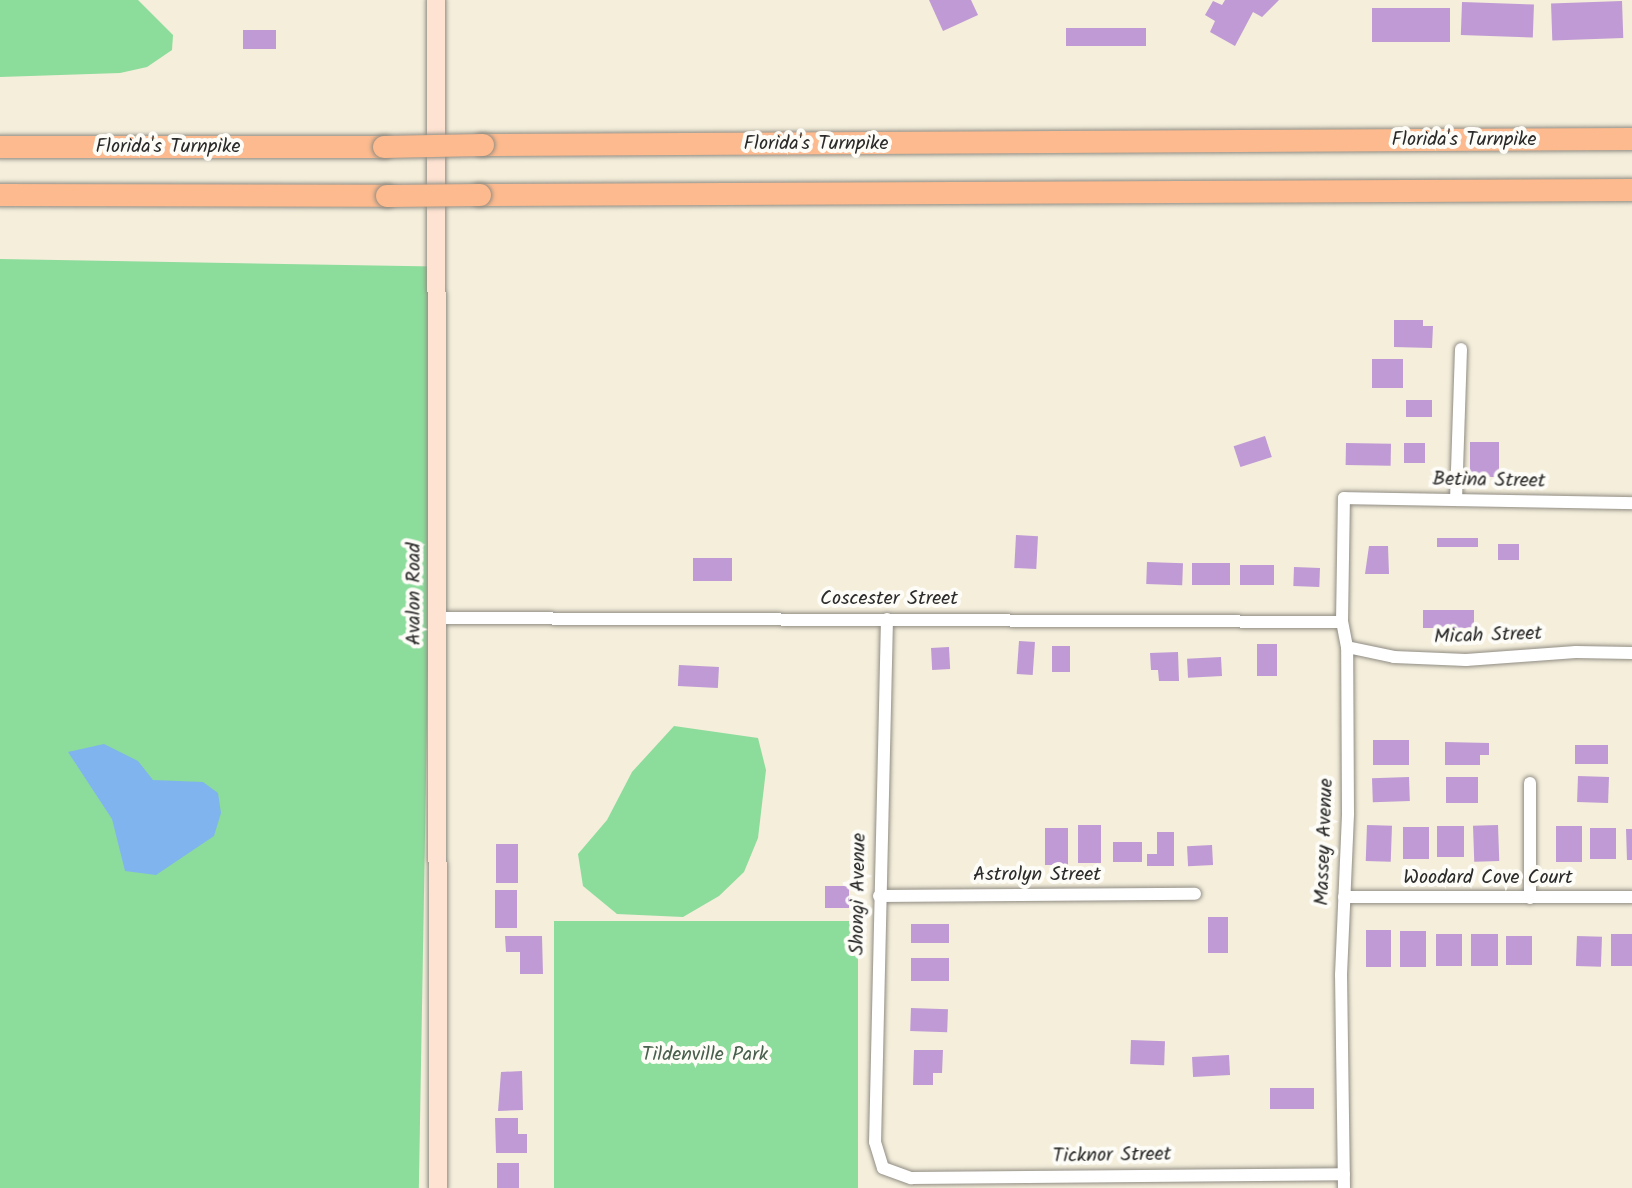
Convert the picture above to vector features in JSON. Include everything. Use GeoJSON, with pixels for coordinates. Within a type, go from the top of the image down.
{"type":"FeatureCollection","features":[{"type":"Feature","properties":{"kind":"highway","name":"Florida's Turnpike"},"geometry":{"type":"LineString","coordinates":[[0,147],[1632,139]]}},
{"type":"Feature","properties":{"kind":"highway"},"geometry":{"type":"LineString","coordinates":[[0,195],[1632,190]]}},
{"type":"Feature","properties":{"kind":"main road","name":"Avalon Road"},"geometry":{"type":"LineString","coordinates":[[436,0],[438,1188]]}},
{"type":"Feature","properties":{"kind":"street"},"geometry":{"type":"LineString","coordinates":[[1456,500],[1461,349]]}},
{"type":"Feature","properties":{"kind":"street","name":"Betina Street"},"geometry":{"type":"LineString","coordinates":[[1344,498],[1632,503]]}},
{"type":"Feature","properties":{"kind":"street","name":"Massey Avenue"},"geometry":{"type":"LineString","coordinates":[[1344,498],[1342,622],[1347,647],[1344,1188]]}},
{"type":"Feature","properties":{"kind":"street","name":"Coscester Street"},"geometry":{"type":"LineString","coordinates":[[437,618],[1342,622]]}},
{"type":"Feature","properties":{"kind":"street","name":"Shongi Avenue"},"geometry":{"type":"LineString","coordinates":[[883,1168],[875,1142],[887,619]]}},
{"type":"Feature","properties":{"kind":"street","name":"Micah Street"},"geometry":{"type":"LineString","coordinates":[[1347,647],[1394,657],[1466,660],[1632,653]]}},
{"type":"Feature","properties":{"kind":"street"},"geometry":{"type":"LineString","coordinates":[[1530,783],[1530,898]]}},
{"type":"Feature","properties":{"kind":"street","name":"Astrolyn Street"},"geometry":{"type":"LineString","coordinates":[[879,896],[1195,894]]}},
{"type":"Feature","properties":{"kind":"street","name":"Woodard Cove Court"},"geometry":{"type":"LineString","coordinates":[[1344,897],[1632,897]]}},
{"type":"Feature","properties":{"kind":"street","name":"Ticknor Street"},"geometry":{"type":"LineString","coordinates":[[883,1168],[911,1178],[1344,1174]]}},
{"type":"Feature","properties":{"kind":"green space"},"geometry":{"type":"Polygon","coordinates":[[[0,0],[138,0],[173,35],[172,50],[147,67],[120,73],[0,77],[0,0]]]}},
{"type":"Feature","properties":{"kind":"green space"},"geometry":{"type":"Polygon","coordinates":[[[0,259],[435,267],[419,1188],[0,1188],[0,259]]]}},
{"type":"Feature","properties":{"kind":"green space"},"geometry":{"type":"Polygon","coordinates":[[[674,726],[758,738],[766,770],[758,838],[744,872],[719,896],[683,917],[617,914],[583,886],[578,854],[607,820],[632,772],[674,726]]]}},
{"type":"Feature","properties":{"kind":"green space","name":"Tildenville Park"},"geometry":{"type":"Polygon","coordinates":[[[554,921],[858,921],[858,1188],[554,1188],[554,921]]]}},
{"type":"Feature","properties":{"kind":"water"},"geometry":{"type":"Polygon","coordinates":[[[104,744],[138,761],[153,780],[203,782],[218,793],[221,813],[214,836],[156,875],[125,871],[112,819],[68,752],[104,744]]]}},
{"type":"Feature","properties":{"kind":"building"},"geometry":{"type":"Polygon","coordinates":[[[929,0],[971,0],[978,15],[943,31],[929,0]]]}},
{"type":"Feature","properties":{"kind":"building"},"geometry":{"type":"Polygon","coordinates":[[[1225,0],[1279,0],[1262,17],[1253,12],[1235,46],[1210,32],[1215,21],[1205,15],[1213,1],[1222,5],[1225,0]]]}},
{"type":"Feature","properties":{"kind":"building"},"geometry":{"type":"Polygon","coordinates":[[[1622,1],[1623,38],[1552,40],[1551,3],[1622,1]]]}},
{"type":"Feature","properties":{"kind":"building"},"geometry":{"type":"Polygon","coordinates":[[[1462,2],[1534,5],[1533,37],[1461,35],[1462,2]]]}},
{"type":"Feature","properties":{"kind":"building"},"geometry":{"type":"Polygon","coordinates":[[[1372,8],[1450,8],[1450,42],[1372,42],[1372,8]]]}},
{"type":"Feature","properties":{"kind":"building"},"geometry":{"type":"Polygon","coordinates":[[[1066,28],[1146,28],[1146,46],[1066,46],[1066,28]]]}},
{"type":"Feature","properties":{"kind":"building"},"geometry":{"type":"Polygon","coordinates":[[[243,30],[276,30],[276,49],[243,49],[243,30]]]}},
{"type":"Feature","properties":{"kind":"building"},"geometry":{"type":"Polygon","coordinates":[[[1394,320],[1423,320],[1423,326],[1433,326],[1432,348],[1394,347],[1394,320]]]}},
{"type":"Feature","properties":{"kind":"building"},"geometry":{"type":"Polygon","coordinates":[[[1372,359],[1403,359],[1403,388],[1372,388],[1372,359]]]}},
{"type":"Feature","properties":{"kind":"building"},"geometry":{"type":"Polygon","coordinates":[[[1406,400],[1432,400],[1432,417],[1406,417],[1406,400]]]}},
{"type":"Feature","properties":{"kind":"building"},"geometry":{"type":"Polygon","coordinates":[[[1265,436],[1272,457],[1240,467],[1234,446],[1265,436]]]}},
{"type":"Feature","properties":{"kind":"building"},"geometry":{"type":"Polygon","coordinates":[[[1470,442],[1499,442],[1499,477],[1470,477],[1470,442]]]}},
{"type":"Feature","properties":{"kind":"building"},"geometry":{"type":"Polygon","coordinates":[[[1346,443],[1391,444],[1391,466],[1346,465],[1346,443]]]}},
{"type":"Feature","properties":{"kind":"building"},"geometry":{"type":"Polygon","coordinates":[[[1404,443],[1425,443],[1425,463],[1404,463],[1404,443]]]}},
{"type":"Feature","properties":{"kind":"building"},"geometry":{"type":"Polygon","coordinates":[[[1016,535],[1038,536],[1036,569],[1014,568],[1016,535]]]}},
{"type":"Feature","properties":{"kind":"building"},"geometry":{"type":"Polygon","coordinates":[[[1437,538],[1478,538],[1478,547],[1437,547],[1437,538]]]}},
{"type":"Feature","properties":{"kind":"building"},"geometry":{"type":"Polygon","coordinates":[[[1498,544],[1519,544],[1519,560],[1498,560],[1498,544]]]}},
{"type":"Feature","properties":{"kind":"building"},"geometry":{"type":"Polygon","coordinates":[[[1369,546],[1388,546],[1389,574],[1365,574],[1369,546]]]}},
{"type":"Feature","properties":{"kind":"building"},"geometry":{"type":"Polygon","coordinates":[[[693,558],[732,558],[732,581],[693,581],[693,558]]]}},
{"type":"Feature","properties":{"kind":"building"},"geometry":{"type":"Polygon","coordinates":[[[1147,562],[1183,563],[1182,585],[1146,584],[1147,562]]]}},
{"type":"Feature","properties":{"kind":"building"},"geometry":{"type":"Polygon","coordinates":[[[1192,563],[1230,563],[1230,585],[1192,585],[1192,563]]]}},
{"type":"Feature","properties":{"kind":"building"},"geometry":{"type":"Polygon","coordinates":[[[1240,565],[1274,565],[1274,585],[1240,585],[1240,565]]]}},
{"type":"Feature","properties":{"kind":"building"},"geometry":{"type":"Polygon","coordinates":[[[1294,567],[1320,568],[1319,587],[1293,586],[1294,567]]]}},
{"type":"Feature","properties":{"kind":"building"},"geometry":{"type":"Polygon","coordinates":[[[1423,610],[1474,610],[1474,628],[1423,628],[1423,610]]]}},
{"type":"Feature","properties":{"kind":"building"},"geometry":{"type":"Polygon","coordinates":[[[1019,641],[1035,642],[1033,675],[1017,674],[1019,641]]]}},
{"type":"Feature","properties":{"kind":"building"},"geometry":{"type":"Polygon","coordinates":[[[1257,644],[1277,644],[1277,676],[1257,676],[1257,644]]]}},
{"type":"Feature","properties":{"kind":"building"},"geometry":{"type":"Polygon","coordinates":[[[1052,646],[1070,646],[1070,672],[1052,672],[1052,646]]]}},
{"type":"Feature","properties":{"kind":"building"},"geometry":{"type":"Polygon","coordinates":[[[949,647],[950,669],[932,670],[931,648],[949,647]]]}},
{"type":"Feature","properties":{"kind":"building"},"geometry":{"type":"Polygon","coordinates":[[[1178,652],[1179,681],[1159,681],[1158,670],[1151,670],[1150,653],[1178,652]]]}},
{"type":"Feature","properties":{"kind":"building"},"geometry":{"type":"Polygon","coordinates":[[[1221,657],[1222,676],[1188,678],[1187,659],[1221,657]]]}},
{"type":"Feature","properties":{"kind":"building"},"geometry":{"type":"Polygon","coordinates":[[[679,665],[719,667],[718,688],[678,686],[679,665]]]}},
{"type":"Feature","properties":{"kind":"building"},"geometry":{"type":"Polygon","coordinates":[[[1373,740],[1409,740],[1409,765],[1373,765],[1373,740]]]}},
{"type":"Feature","properties":{"kind":"building"},"geometry":{"type":"Polygon","coordinates":[[[1445,742],[1489,743],[1489,755],[1480,755],[1480,765],[1445,765],[1445,742]]]}},
{"type":"Feature","properties":{"kind":"building"},"geometry":{"type":"Polygon","coordinates":[[[1575,745],[1608,745],[1608,764],[1575,764],[1575,745]]]}},
{"type":"Feature","properties":{"kind":"building"},"geometry":{"type":"Polygon","coordinates":[[[1578,776],[1609,777],[1608,803],[1577,802],[1578,776]]]}},
{"type":"Feature","properties":{"kind":"building"},"geometry":{"type":"Polygon","coordinates":[[[1409,777],[1410,801],[1373,802],[1372,778],[1409,777]]]}},
{"type":"Feature","properties":{"kind":"building"},"geometry":{"type":"Polygon","coordinates":[[[1446,777],[1478,777],[1478,803],[1446,803],[1446,777]]]}},
{"type":"Feature","properties":{"kind":"building"},"geometry":{"type":"Polygon","coordinates":[[[1078,825],[1101,825],[1101,863],[1078,863],[1078,825]]]}},
{"type":"Feature","properties":{"kind":"building"},"geometry":{"type":"Polygon","coordinates":[[[1367,825],[1392,826],[1391,862],[1366,861],[1367,825]]]}},
{"type":"Feature","properties":{"kind":"building"},"geometry":{"type":"Polygon","coordinates":[[[1498,825],[1499,861],[1474,862],[1473,826],[1498,825]]]}},
{"type":"Feature","properties":{"kind":"building"},"geometry":{"type":"Polygon","coordinates":[[[1437,826],[1464,826],[1464,857],[1437,857],[1437,826]]]}},
{"type":"Feature","properties":{"kind":"building"},"geometry":{"type":"Polygon","coordinates":[[[1556,826],[1582,826],[1582,862],[1556,862],[1556,826]]]}},
{"type":"Feature","properties":{"kind":"building"},"geometry":{"type":"Polygon","coordinates":[[[1403,827],[1429,827],[1429,859],[1403,859],[1403,827]]]}},
{"type":"Feature","properties":{"kind":"building"},"geometry":{"type":"Polygon","coordinates":[[[1045,828],[1068,828],[1068,865],[1045,865],[1045,828]]]}},
{"type":"Feature","properties":{"kind":"building"},"geometry":{"type":"Polygon","coordinates":[[[1590,828],[1616,828],[1616,859],[1590,859],[1590,828]]]}},
{"type":"Feature","properties":{"kind":"building"},"geometry":{"type":"Polygon","coordinates":[[[1626,829],[1632,829],[1632,860],[1627,860],[1626,829]]]}},
{"type":"Feature","properties":{"kind":"building"},"geometry":{"type":"Polygon","coordinates":[[[1157,832],[1174,832],[1174,866],[1147,866],[1147,854],[1157,854],[1157,832]]]}},
{"type":"Feature","properties":{"kind":"building"},"geometry":{"type":"Polygon","coordinates":[[[1113,842],[1142,842],[1142,862],[1113,862],[1113,842]]]}},
{"type":"Feature","properties":{"kind":"building"},"geometry":{"type":"Polygon","coordinates":[[[496,844],[518,844],[518,883],[496,883],[496,844]]]}},
{"type":"Feature","properties":{"kind":"building"},"geometry":{"type":"Polygon","coordinates":[[[1212,845],[1213,865],[1188,866],[1187,846],[1212,845]]]}},
{"type":"Feature","properties":{"kind":"building"},"geometry":{"type":"Polygon","coordinates":[[[825,886],[849,886],[849,908],[825,908],[825,886]]]}},
{"type":"Feature","properties":{"kind":"building"},"geometry":{"type":"Polygon","coordinates":[[[495,890],[517,890],[517,928],[495,928],[495,890]]]}},
{"type":"Feature","properties":{"kind":"building"},"geometry":{"type":"Polygon","coordinates":[[[1208,917],[1228,917],[1228,953],[1208,953],[1208,917]]]}},
{"type":"Feature","properties":{"kind":"building"},"geometry":{"type":"Polygon","coordinates":[[[911,924],[949,924],[949,943],[911,943],[911,924]]]}},
{"type":"Feature","properties":{"kind":"building"},"geometry":{"type":"Polygon","coordinates":[[[1366,930],[1391,930],[1391,967],[1366,967],[1366,930]]]}},
{"type":"Feature","properties":{"kind":"building"},"geometry":{"type":"Polygon","coordinates":[[[1400,931],[1426,931],[1426,967],[1400,967],[1400,931]]]}},
{"type":"Feature","properties":{"kind":"building"},"geometry":{"type":"Polygon","coordinates":[[[1436,934],[1462,934],[1462,966],[1436,966],[1436,934]]]}},
{"type":"Feature","properties":{"kind":"building"},"geometry":{"type":"Polygon","coordinates":[[[1471,934],[1498,934],[1498,966],[1471,966],[1471,934]]]}},
{"type":"Feature","properties":{"kind":"building"},"geometry":{"type":"Polygon","coordinates":[[[1611,934],[1632,934],[1632,966],[1611,966],[1611,934]]]}},
{"type":"Feature","properties":{"kind":"building"},"geometry":{"type":"Polygon","coordinates":[[[505,936],[542,936],[543,974],[520,974],[520,952],[506,952],[505,936]]]}},
{"type":"Feature","properties":{"kind":"building"},"geometry":{"type":"Polygon","coordinates":[[[1506,936],[1532,936],[1532,965],[1506,965],[1506,936]]]}},
{"type":"Feature","properties":{"kind":"building"},"geometry":{"type":"Polygon","coordinates":[[[1577,936],[1602,937],[1601,967],[1576,966],[1577,936]]]}},
{"type":"Feature","properties":{"kind":"building"},"geometry":{"type":"Polygon","coordinates":[[[911,958],[949,958],[949,981],[911,981],[911,958]]]}},
{"type":"Feature","properties":{"kind":"building"},"geometry":{"type":"Polygon","coordinates":[[[911,1008],[948,1009],[947,1032],[910,1031],[911,1008]]]}},
{"type":"Feature","properties":{"kind":"building"},"geometry":{"type":"Polygon","coordinates":[[[1131,1040],[1165,1041],[1164,1065],[1130,1064],[1131,1040]]]}},
{"type":"Feature","properties":{"kind":"building"},"geometry":{"type":"Polygon","coordinates":[[[914,1050],[943,1050],[942,1073],[933,1073],[933,1085],[913,1085],[914,1050]]]}},
{"type":"Feature","properties":{"kind":"building"},"geometry":{"type":"Polygon","coordinates":[[[1229,1055],[1230,1075],[1193,1077],[1192,1057],[1229,1055]]]}},
{"type":"Feature","properties":{"kind":"building"},"geometry":{"type":"Polygon","coordinates":[[[522,1071],[523,1110],[498,1111],[501,1072],[522,1071]]]}},
{"type":"Feature","properties":{"kind":"building"},"geometry":{"type":"Polygon","coordinates":[[[1270,1088],[1314,1088],[1314,1109],[1270,1109],[1270,1088]]]}},
{"type":"Feature","properties":{"kind":"building"},"geometry":{"type":"Polygon","coordinates":[[[495,1118],[518,1118],[518,1134],[527,1134],[527,1153],[496,1153],[495,1118]]]}},
{"type":"Feature","properties":{"kind":"building"},"geometry":{"type":"Polygon","coordinates":[[[497,1163],[519,1163],[519,1188],[497,1188],[497,1163]]]}}]}
